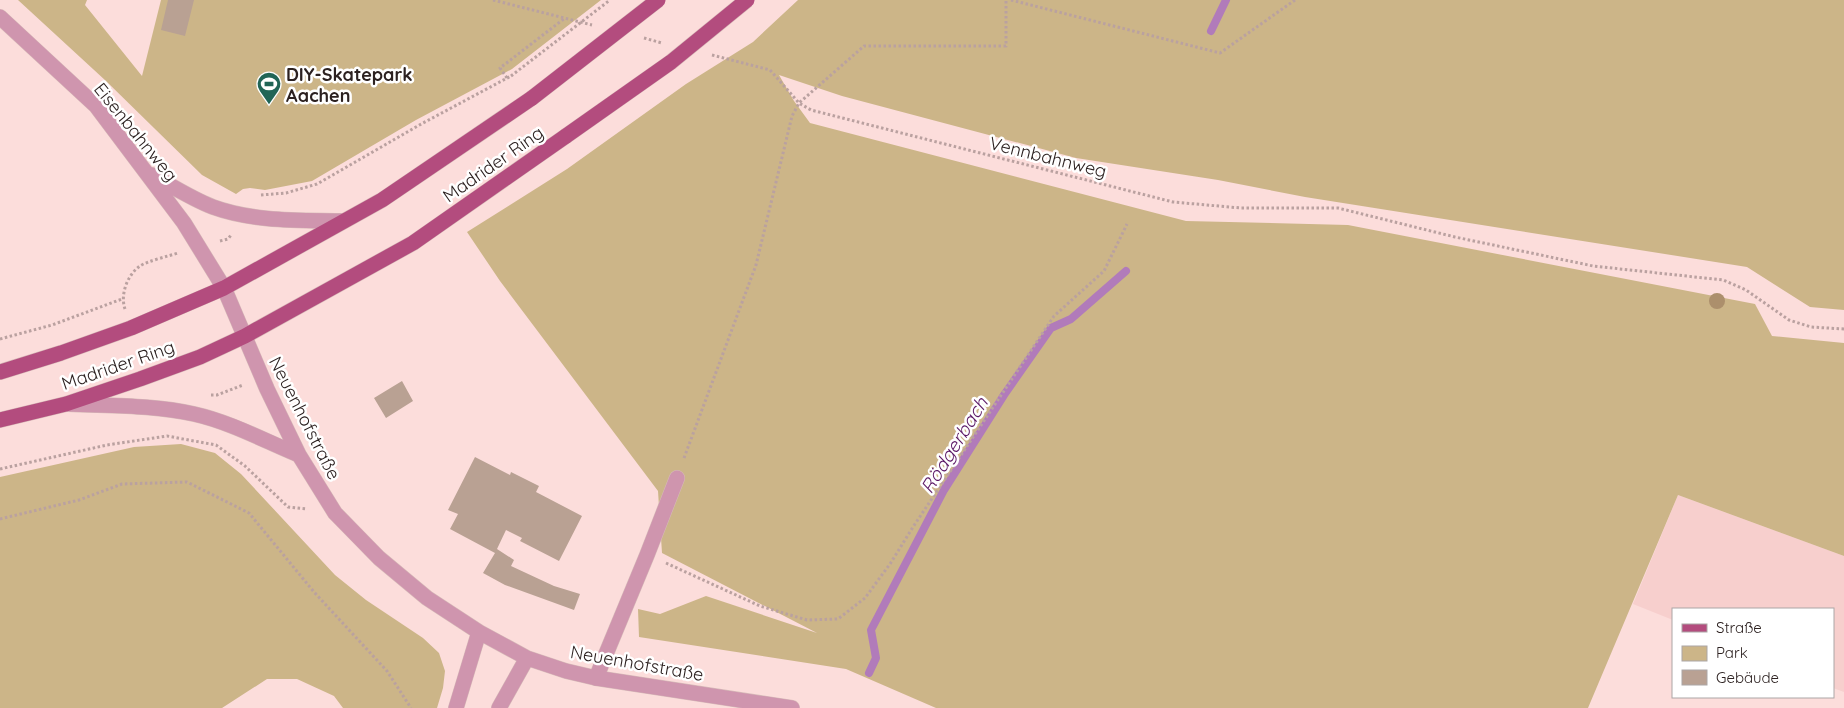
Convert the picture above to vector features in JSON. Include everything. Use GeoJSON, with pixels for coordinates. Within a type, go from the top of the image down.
{"type":"FeatureCollection","features":[{"type":"Feature","properties":{"kind":"main road","name":"Madrider Ring"},"geometry":{"type":"LineString","coordinates":[[0,372],[61,354],[131,328],[224,288],[382,200],[532,98],[658,0]]}},
{"type":"Feature","properties":{"kind":"main road","name":"Madrider Ring"},"geometry":{"type":"LineString","coordinates":[[0,420],[66,404],[200,357],[245,336],[413,243],[671,62],[747,0]]}},
{"type":"Feature","properties":{"kind":"street","name":"Eisenbahnweg"},"geometry":{"type":"LineString","coordinates":[[0,17],[96,106],[184,223],[224,288]]}},
{"type":"Feature","properties":{"kind":"street"},"geometry":{"type":"LineString","coordinates":[[148,174],[214,207],[240,214],[279,219],[343,221]]}},
{"type":"Feature","properties":{"kind":"street"},"geometry":{"type":"LineString","coordinates":[[224,288],[245,336]]}},
{"type":"Feature","properties":{"kind":"street","name":"Neuenhofstraße"},"geometry":{"type":"LineString","coordinates":[[245,336],[266,389],[299,455],[335,513],[378,558],[427,598],[479,632],[527,658],[566,671],[596,678],[792,708]]}},
{"type":"Feature","properties":{"kind":"street"},"geometry":{"type":"LineString","coordinates":[[66,404],[155,409],[194,414],[219,422],[299,455]]}},
{"type":"Feature","properties":{"kind":"street"},"geometry":{"type":"LineString","coordinates":[[596,678],[677,478]]}},
{"type":"Feature","properties":{"kind":"street"},"geometry":{"type":"LineString","coordinates":[[456,708],[479,632]]}},
{"type":"Feature","properties":{"kind":"street"},"geometry":{"type":"LineString","coordinates":[[499,708],[527,658]]}},
{"type":"Feature","properties":{"kind":"path"},"geometry":{"type":"LineString","coordinates":[[493,0],[522,7]]}},
{"type":"Feature","properties":{"kind":"path"},"geometry":{"type":"LineString","coordinates":[[240,214],[242,202],[252,195],[286,193],[316,184],[423,122],[511,76],[610,0]]}},
{"type":"Feature","properties":{"kind":"path"},"geometry":{"type":"LineString","coordinates":[[677,478],[756,265],[792,116],[799,103],[864,46],[1006,46],[1006,0]]}},
{"type":"Feature","properties":{"kind":"path"},"geometry":{"type":"LineString","coordinates":[[1011,0],[1220,53],[1295,0]]}},
{"type":"Feature","properties":{"kind":"path"},"geometry":{"type":"LineString","coordinates":[[507,78],[500,68],[565,18]]}},
{"type":"Feature","properties":{"kind":"path","name":"Vennbahnweg"},"geometry":{"type":"LineString","coordinates":[[770,70],[799,103],[811,110],[1173,202],[1241,208],[1338,208],[1455,237],[1593,266],[1723,280],[1746,290],[1789,320],[1811,328],[1844,329]]}},
{"type":"Feature","properties":{"kind":"path"},"geometry":{"type":"LineString","coordinates":[[647,555],[760,606],[807,620],[838,619],[864,598],[890,564],[918,518],[1054,316],[1104,271],[1127,224]]}},
{"type":"Feature","properties":{"kind":"path"},"geometry":{"type":"LineString","coordinates":[[0,339],[52,325],[122,299]]}},
{"type":"Feature","properties":{"kind":"path"},"geometry":{"type":"LineString","coordinates":[[0,469],[107,444],[167,436],[216,445],[246,466],[288,507],[335,513]]}},
{"type":"Feature","properties":{"kind":"path"},"geometry":{"type":"LineString","coordinates":[[0,518],[79,500],[122,484],[187,482],[249,513],[314,592],[387,671],[411,708]]}},
{"type":"Feature","properties":{"kind":"shaded area"},"geometry":{"type":"Polygon","coordinates":[[[1678,495],[1844,556],[1844,692],[1834,688],[1834,608],[1672,608],[1672,620],[1633,604],[1678,495]]]}},
{"type":"Feature","properties":{"kind":"green space"},"geometry":{"type":"Polygon","coordinates":[[[18,0],[87,0],[85,5],[142,76],[161,0],[601,0],[512,69],[416,120],[312,181],[265,190],[243,189],[236,194],[202,175],[106,81],[18,0]]]}},
{"type":"Feature","properties":{"kind":"green space"},"geometry":{"type":"Polygon","coordinates":[[[798,0],[1844,0],[1844,310],[1810,307],[1747,267],[1305,197],[1218,180],[1076,158],[842,96],[779,75],[794,101],[810,123],[1186,221],[1348,225],[1755,304],[1772,336],[1844,343],[1844,556],[1678,495],[1588,708],[936,708],[846,669],[639,637],[638,609],[660,614],[706,596],[817,633],[662,553],[658,491],[500,281],[467,232],[567,169],[686,84],[753,42],[798,0]]]}},
{"type":"Feature","properties":{"kind":"green space"},"geometry":{"type":"Polygon","coordinates":[[[181,444],[215,453],[241,474],[335,575],[366,600],[423,638],[439,653],[445,671],[443,688],[437,708],[343,708],[334,696],[297,679],[267,679],[222,708],[0,708],[0,477],[134,447],[181,444]]]}},
{"type":"Feature","properties":{"kind":"building"},"geometry":{"type":"Polygon","coordinates":[[[168,0],[194,0],[185,36],[161,30],[168,0]]]}},
{"type":"Feature","properties":{"kind":"building"},"geometry":{"type":"Polygon","coordinates":[[[402,381],[413,401],[386,418],[374,398],[402,381]]]}},
{"type":"Feature","properties":{"kind":"building"},"geometry":{"type":"Polygon","coordinates":[[[475,457],[510,475],[511,472],[539,486],[536,492],[582,516],[559,561],[520,541],[522,538],[506,530],[497,549],[514,560],[511,566],[554,586],[580,594],[574,610],[505,585],[483,573],[495,553],[450,529],[458,514],[448,510],[475,457]]]}},
{"type":"Feature","properties":{"kind":"waterway","name":"Rödgerbach"},"geometry":{"type":"LineString","coordinates":[[1211,31],[1226,0]]}},
{"type":"Feature","properties":{"kind":"waterway","name":"Rödgerbach"},"geometry":{"type":"LineString","coordinates":[[869,673],[876,658],[871,630],[944,490],[1004,395],[1051,328],[1071,319],[1126,271]]}},
{"type":"Feature","properties":{"kind":"place","name":"DIY-Skatepark Aachen"},"geometry":{"type":"Point","coordinates":[269,105]}}]}
